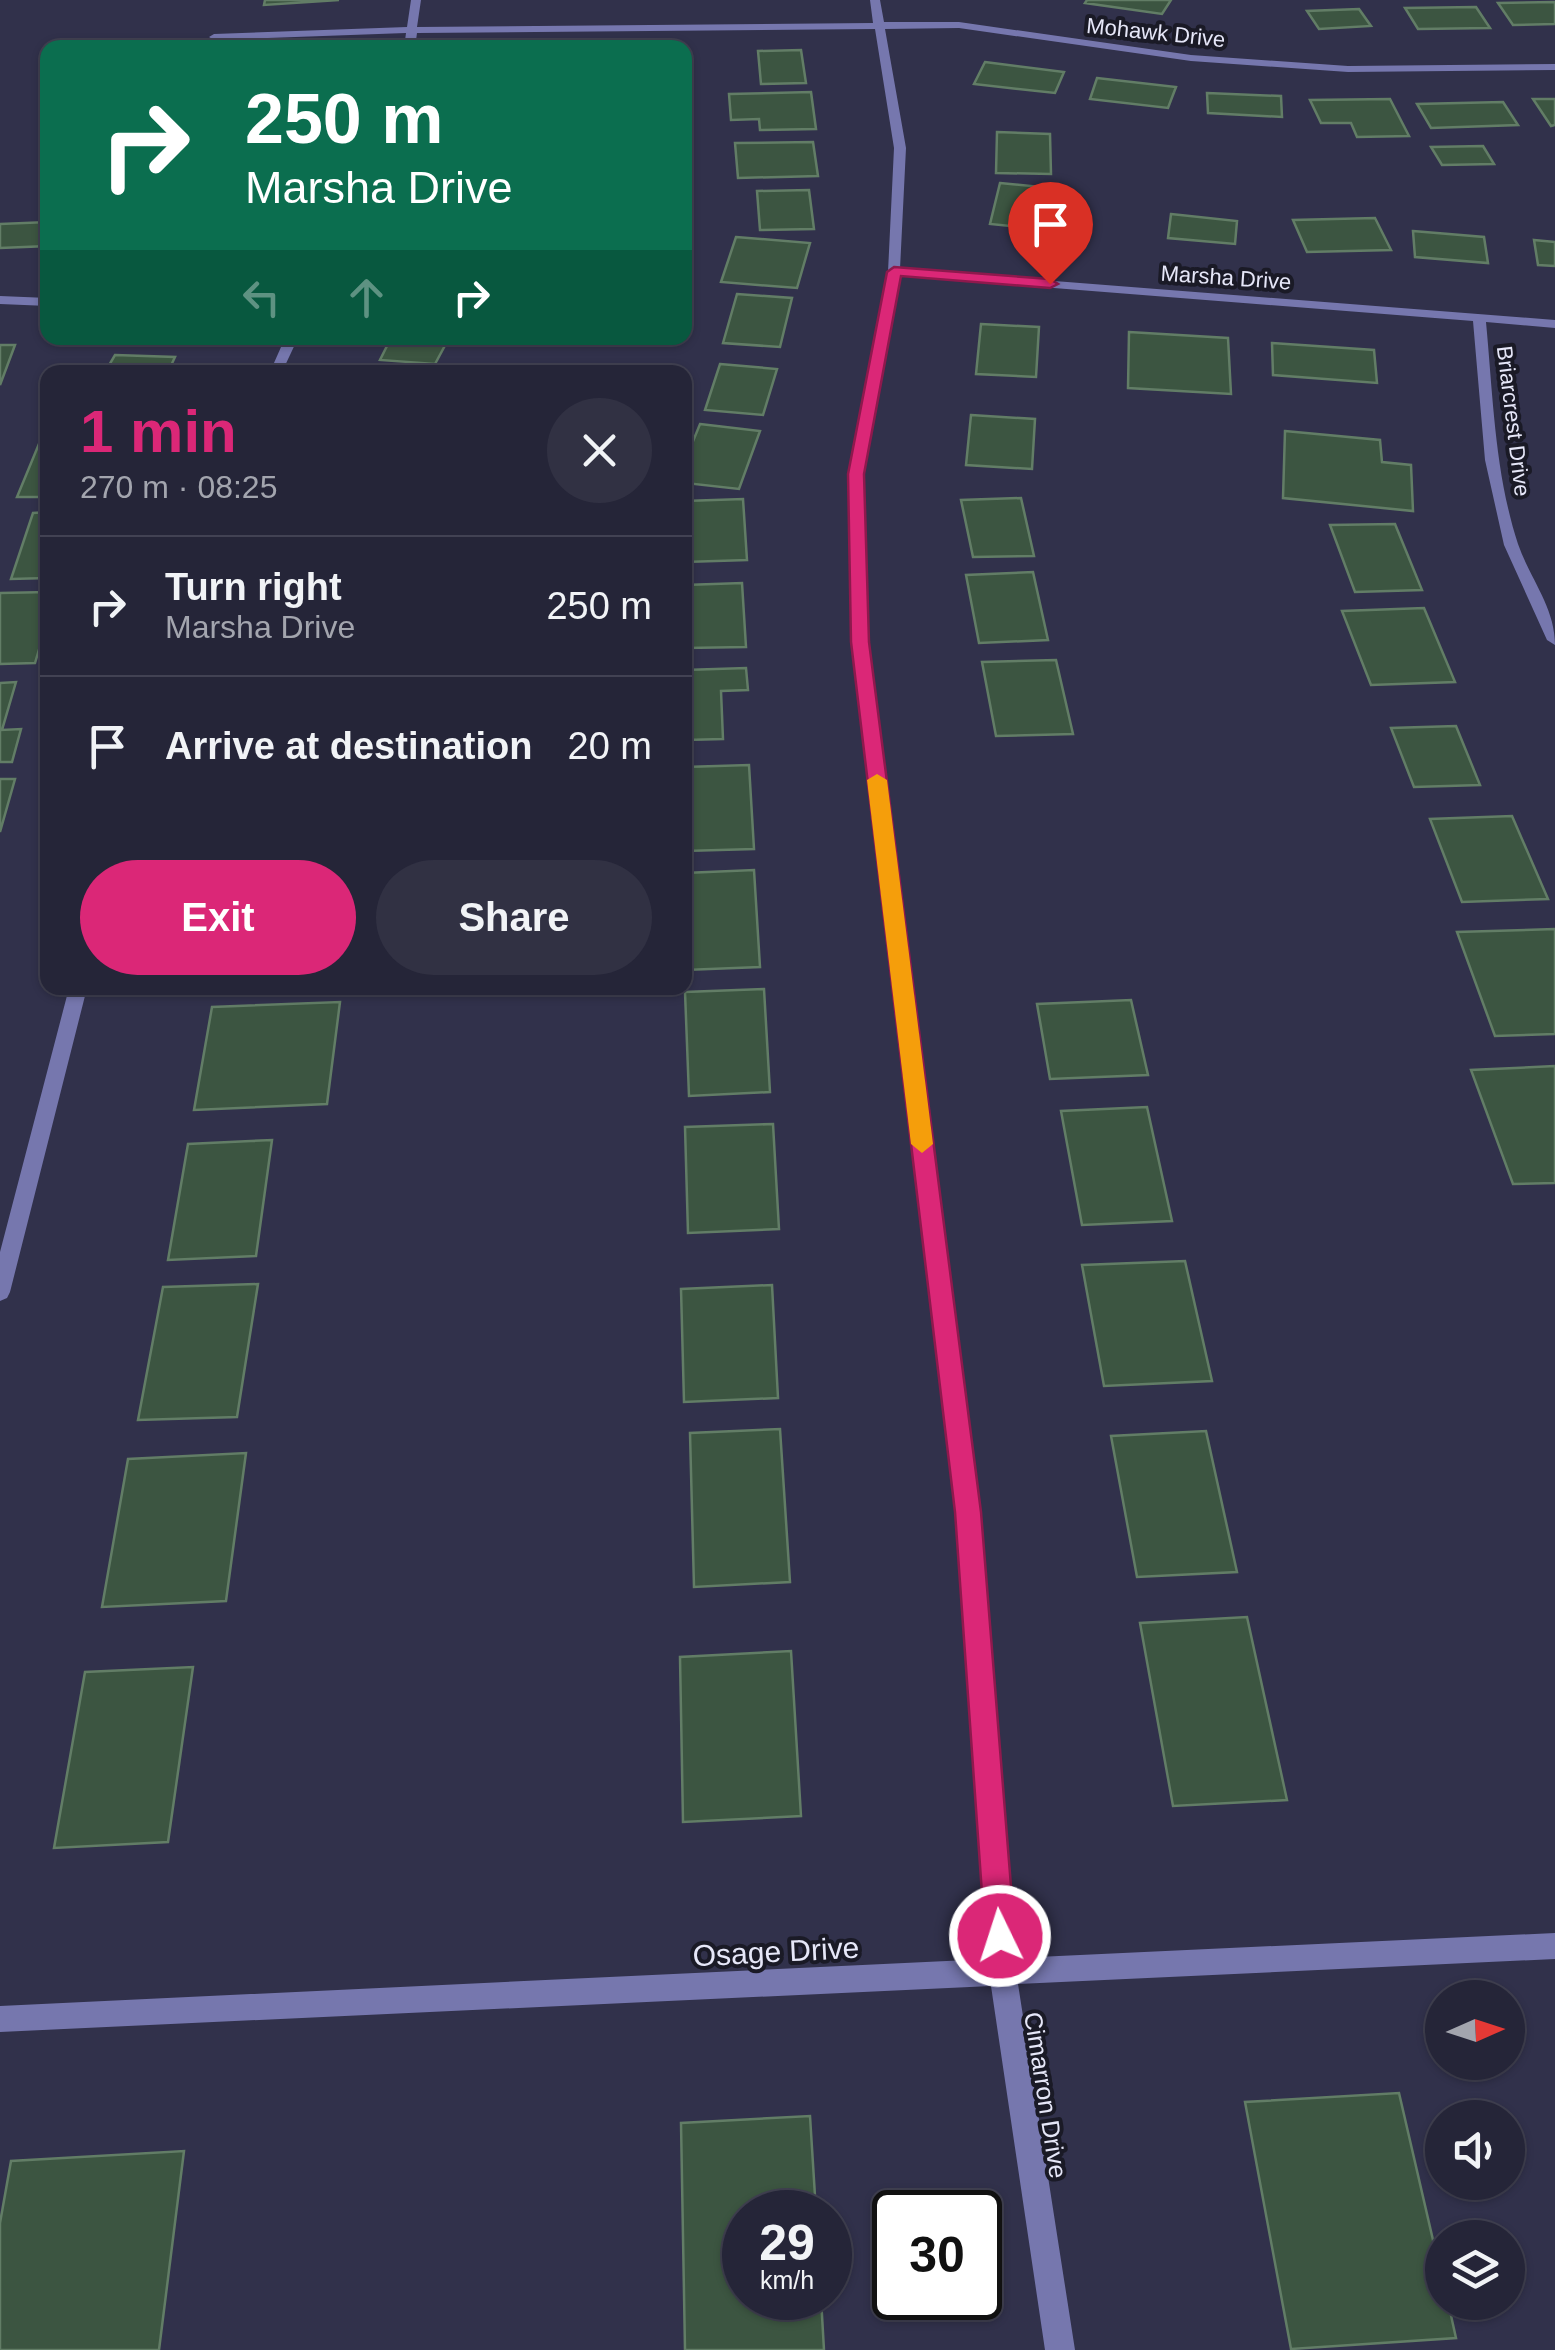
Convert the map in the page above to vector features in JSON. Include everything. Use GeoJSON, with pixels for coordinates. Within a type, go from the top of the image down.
{"type":"FeatureCollection","features":[{"type":"Feature","properties":{"kind":"street"},"geometry":{"type":"LineString","coordinates":[[410,40],[416,0]]}},
{"type":"Feature","properties":{"kind":"street","name":"Cimarron Drive"},"geometry":{"type":"LineString","coordinates":[[875,0],[900,148],[894,272],[856,474],[860,642],[968,1512],[1003,1974],[1060,2350]]}},
{"type":"Feature","properties":{"kind":"street","name":"Mohawk Drive"},"geometry":{"type":"LineString","coordinates":[[214,37],[412,30],[959,25],[1153,54],[1348,69],[1555,67]]}},
{"type":"Feature","properties":{"kind":"street","name":"Marsha Drive"},"geometry":{"type":"LineString","coordinates":[[894,272],[1555,324]]}},
{"type":"Feature","properties":{"kind":"street"},"geometry":{"type":"LineString","coordinates":[[0,300],[40,302]]}},
{"type":"Feature","properties":{"kind":"street","name":"Briarcrest Drive"},"geometry":{"type":"LineString","coordinates":[[1479,316],[1492,460],[1510,545],[1555,640]]}},
{"type":"Feature","properties":{"kind":"street"},"geometry":{"type":"LineString","coordinates":[[0,1292],[76,995]]}},
{"type":"Feature","properties":{"kind":"street","name":"Osage Drive"},"geometry":{"type":"LineString","coordinates":[[0,2019],[1555,1946]]}},
{"type":"Feature","properties":{"kind":"building"},"geometry":{"type":"Polygon","coordinates":[[[265,0],[339,0],[264,5],[265,0]]]}},
{"type":"Feature","properties":{"kind":"building"},"geometry":{"type":"Polygon","coordinates":[[[1171,0],[1162,14],[1085,3],[1171,0]]]}},
{"type":"Feature","properties":{"kind":"building"},"geometry":{"type":"Polygon","coordinates":[[[1555,2],[1555,24],[1513,25],[1498,3],[1555,2]]]}},
{"type":"Feature","properties":{"kind":"building"},"geometry":{"type":"Polygon","coordinates":[[[1476,7],[1490,28],[1418,29],[1405,8],[1476,7]]]}},
{"type":"Feature","properties":{"kind":"building"},"geometry":{"type":"Polygon","coordinates":[[[1359,9],[1371,26],[1319,29],[1307,11],[1359,9]]]}},
{"type":"Feature","properties":{"kind":"building"},"geometry":{"type":"Polygon","coordinates":[[[801,50],[806,83],[761,84],[758,51],[801,50]]]}},
{"type":"Feature","properties":{"kind":"building"},"geometry":{"type":"Polygon","coordinates":[[[985,62],[1064,72],[1055,93],[974,84],[985,62]]]}},
{"type":"Feature","properties":{"kind":"building"},"geometry":{"type":"Polygon","coordinates":[[[1097,78],[1176,87],[1168,108],[1090,99],[1097,78]]]}},
{"type":"Feature","properties":{"kind":"building"},"geometry":{"type":"Polygon","coordinates":[[[811,92],[816,129],[760,130],[759,119],[731,120],[729,94],[811,92]]]}},
{"type":"Feature","properties":{"kind":"building"},"geometry":{"type":"Polygon","coordinates":[[[1207,93],[1281,96],[1282,117],[1208,113],[1207,93]]]}},
{"type":"Feature","properties":{"kind":"building"},"geometry":{"type":"Polygon","coordinates":[[[1390,99],[1409,136],[1357,137],[1351,123],[1321,123],[1310,100],[1390,99]]]}},
{"type":"Feature","properties":{"kind":"building"},"geometry":{"type":"Polygon","coordinates":[[[1533,99],[1555,99],[1555,125],[1551,126],[1533,99]]]}},
{"type":"Feature","properties":{"kind":"building"},"geometry":{"type":"Polygon","coordinates":[[[1503,102],[1518,125],[1431,128],[1417,104],[1503,102]]]}},
{"type":"Feature","properties":{"kind":"building"},"geometry":{"type":"Polygon","coordinates":[[[997,132],[1050,134],[1051,174],[996,173],[997,132]]]}},
{"type":"Feature","properties":{"kind":"building"},"geometry":{"type":"Polygon","coordinates":[[[813,142],[818,176],[738,178],[735,143],[813,142]]]}},
{"type":"Feature","properties":{"kind":"building"},"geometry":{"type":"Polygon","coordinates":[[[1483,146],[1494,164],[1442,165],[1431,147],[1483,146]]]}},
{"type":"Feature","properties":{"kind":"building"},"geometry":{"type":"Polygon","coordinates":[[[1000,183],[1051,188],[1042,229],[990,224],[1000,183]]]}},
{"type":"Feature","properties":{"kind":"building"},"geometry":{"type":"Polygon","coordinates":[[[809,190],[814,229],[760,230],[757,191],[809,190]]]}},
{"type":"Feature","properties":{"kind":"building"},"geometry":{"type":"Polygon","coordinates":[[[1171,214],[1237,221],[1235,244],[1168,238],[1171,214]]]}},
{"type":"Feature","properties":{"kind":"building"},"geometry":{"type":"Polygon","coordinates":[[[1375,218],[1391,250],[1307,252],[1293,220],[1375,218]]]}},
{"type":"Feature","properties":{"kind":"building"},"geometry":{"type":"Polygon","coordinates":[[[40,222],[40,246],[0,248],[0,224],[40,222]]]}},
{"type":"Feature","properties":{"kind":"building"},"geometry":{"type":"Polygon","coordinates":[[[1413,231],[1484,237],[1488,263],[1415,257],[1413,231]]]}},
{"type":"Feature","properties":{"kind":"building"},"geometry":{"type":"Polygon","coordinates":[[[736,237],[810,243],[797,288],[721,282],[736,237]]]}},
{"type":"Feature","properties":{"kind":"building"},"geometry":{"type":"Polygon","coordinates":[[[1534,240],[1555,242],[1555,266],[1538,265],[1534,240]]]}},
{"type":"Feature","properties":{"kind":"building"},"geometry":{"type":"Polygon","coordinates":[[[737,294],[792,298],[780,347],[723,343],[737,294]]]}},
{"type":"Feature","properties":{"kind":"building"},"geometry":{"type":"Polygon","coordinates":[[[981,324],[1039,327],[1036,377],[976,374],[981,324]]]}},
{"type":"Feature","properties":{"kind":"building"},"geometry":{"type":"Polygon","coordinates":[[[1129,332],[1228,338],[1231,394],[1128,388],[1129,332]]]}},
{"type":"Feature","properties":{"kind":"building"},"geometry":{"type":"Polygon","coordinates":[[[1272,343],[1374,350],[1377,383],[1273,375],[1272,343]]]}},
{"type":"Feature","properties":{"kind":"building"},"geometry":{"type":"Polygon","coordinates":[[[0,345],[15,345],[0,385],[0,345]]]}},
{"type":"Feature","properties":{"kind":"building"},"geometry":{"type":"Polygon","coordinates":[[[388,345],[445,345],[435,364],[380,360],[388,345]]]}},
{"type":"Feature","properties":{"kind":"building"},"geometry":{"type":"Polygon","coordinates":[[[115,355],[175,357],[171,365],[109,365],[115,355]]]}},
{"type":"Feature","properties":{"kind":"building"},"geometry":{"type":"Polygon","coordinates":[[[720,364],[777,369],[763,415],[705,410],[720,364]]]}},
{"type":"Feature","properties":{"kind":"building"},"geometry":{"type":"Polygon","coordinates":[[[971,415],[1035,419],[1032,469],[966,465],[971,415]]]}},
{"type":"Feature","properties":{"kind":"building"},"geometry":{"type":"Polygon","coordinates":[[[700,424],[760,431],[739,489],[692,484],[692,444],[700,424]]]}},
{"type":"Feature","properties":{"kind":"building"},"geometry":{"type":"Polygon","coordinates":[[[1285,431],[1380,440],[1382,462],[1411,465],[1413,511],[1283,498],[1285,431]]]}},
{"type":"Feature","properties":{"kind":"building"},"geometry":{"type":"Polygon","coordinates":[[[40,441],[40,497],[17,497],[40,441]]]}},
{"type":"Feature","properties":{"kind":"building"},"geometry":{"type":"Polygon","coordinates":[[[1021,498],[1034,556],[973,557],[961,500],[1021,498]]]}},
{"type":"Feature","properties":{"kind":"building"},"geometry":{"type":"Polygon","coordinates":[[[743,499],[747,560],[692,562],[692,501],[743,499]]]}},
{"type":"Feature","properties":{"kind":"building"},"geometry":{"type":"Polygon","coordinates":[[[33,513],[40,513],[40,578],[11,579],[33,513]]]}},
{"type":"Feature","properties":{"kind":"building"},"geometry":{"type":"Polygon","coordinates":[[[1395,524],[1422,590],[1355,592],[1330,525],[1395,524]]]}},
{"type":"Feature","properties":{"kind":"building"},"geometry":{"type":"Polygon","coordinates":[[[1033,572],[1048,640],[979,643],[966,575],[1033,572]]]}},
{"type":"Feature","properties":{"kind":"building"},"geometry":{"type":"Polygon","coordinates":[[[742,583],[746,647],[692,648],[692,585],[742,583]]]}},
{"type":"Feature","properties":{"kind":"building"},"geometry":{"type":"Polygon","coordinates":[[[40,592],[40,646],[35,663],[0,664],[0,593],[40,592]]]}},
{"type":"Feature","properties":{"kind":"building"},"geometry":{"type":"Polygon","coordinates":[[[1424,608],[1455,682],[1371,685],[1342,611],[1424,608]]]}},
{"type":"Feature","properties":{"kind":"building"},"geometry":{"type":"Polygon","coordinates":[[[1056,660],[1073,734],[996,736],[982,662],[1056,660]]]}},
{"type":"Feature","properties":{"kind":"building"},"geometry":{"type":"Polygon","coordinates":[[[746,668],[748,690],[721,691],[723,739],[692,740],[692,670],[746,668]]]}},
{"type":"Feature","properties":{"kind":"building"},"geometry":{"type":"Polygon","coordinates":[[[16,682],[2,730],[21,729],[12,762],[0,762],[0,683],[16,682]]]}},
{"type":"Feature","properties":{"kind":"building"},"geometry":{"type":"Polygon","coordinates":[[[1456,726],[1480,785],[1414,787],[1391,728],[1456,726]]]}},
{"type":"Feature","properties":{"kind":"building"},"geometry":{"type":"Polygon","coordinates":[[[749,765],[754,849],[692,851],[692,767],[749,765]]]}},
{"type":"Feature","properties":{"kind":"building"},"geometry":{"type":"Polygon","coordinates":[[[0,779],[15,779],[0,832],[0,779]]]}},
{"type":"Feature","properties":{"kind":"building"},"geometry":{"type":"Polygon","coordinates":[[[1512,816],[1548,899],[1462,902],[1430,819],[1512,816]]]}},
{"type":"Feature","properties":{"kind":"building"},"geometry":{"type":"Polygon","coordinates":[[[754,870],[760,967],[692,970],[692,873],[754,870]]]}},
{"type":"Feature","properties":{"kind":"building"},"geometry":{"type":"Polygon","coordinates":[[[1555,929],[1555,1034],[1495,1036],[1457,932],[1555,929]]]}},
{"type":"Feature","properties":{"kind":"building"},"geometry":{"type":"Polygon","coordinates":[[[764,989],[770,1092],[689,1096],[685,995],[764,989]]]}},
{"type":"Feature","properties":{"kind":"building"},"geometry":{"type":"Polygon","coordinates":[[[1131,1000],[1148,1075],[1050,1079],[1037,1004],[1131,1000]]]}},
{"type":"Feature","properties":{"kind":"building"},"geometry":{"type":"Polygon","coordinates":[[[340,1002],[327,1104],[194,1110],[212,1007],[340,1002]]]}},
{"type":"Feature","properties":{"kind":"building"},"geometry":{"type":"Polygon","coordinates":[[[1555,1066],[1555,1183],[1513,1184],[1471,1070],[1555,1066]]]}},
{"type":"Feature","properties":{"kind":"building"},"geometry":{"type":"Polygon","coordinates":[[[1147,1107],[1172,1221],[1082,1225],[1061,1111],[1147,1107]]]}},
{"type":"Feature","properties":{"kind":"building"},"geometry":{"type":"Polygon","coordinates":[[[773,1124],[779,1229],[688,1233],[685,1127],[773,1124]]]}},
{"type":"Feature","properties":{"kind":"building"},"geometry":{"type":"Polygon","coordinates":[[[272,1140],[256,1256],[168,1260],[188,1144],[272,1140]]]}},
{"type":"Feature","properties":{"kind":"building"},"geometry":{"type":"Polygon","coordinates":[[[1185,1261],[1212,1381],[1104,1386],[1082,1265],[1185,1261]]]}},
{"type":"Feature","properties":{"kind":"building"},"geometry":{"type":"Polygon","coordinates":[[[258,1284],[237,1417],[138,1420],[163,1287],[258,1284]]]}},
{"type":"Feature","properties":{"kind":"building"},"geometry":{"type":"Polygon","coordinates":[[[772,1285],[778,1398],[684,1402],[681,1289],[772,1285]]]}},
{"type":"Feature","properties":{"kind":"building"},"geometry":{"type":"Polygon","coordinates":[[[780,1429],[790,1582],[694,1587],[690,1433],[780,1429]]]}},
{"type":"Feature","properties":{"kind":"building"},"geometry":{"type":"Polygon","coordinates":[[[1206,1431],[1237,1572],[1137,1577],[1111,1436],[1206,1431]]]}},
{"type":"Feature","properties":{"kind":"building"},"geometry":{"type":"Polygon","coordinates":[[[246,1453],[226,1601],[102,1607],[128,1459],[246,1453]]]}},
{"type":"Feature","properties":{"kind":"building"},"geometry":{"type":"Polygon","coordinates":[[[1247,1617],[1287,1800],[1173,1806],[1140,1623],[1247,1617]]]}},
{"type":"Feature","properties":{"kind":"building"},"geometry":{"type":"Polygon","coordinates":[[[791,1651],[801,1816],[683,1822],[680,1657],[791,1651]]]}},
{"type":"Feature","properties":{"kind":"building"},"geometry":{"type":"Polygon","coordinates":[[[193,1667],[168,1842],[54,1848],[85,1672],[193,1667]]]}},
{"type":"Feature","properties":{"kind":"building"},"geometry":{"type":"Polygon","coordinates":[[[1399,2093],[1428,2220],[1425,2220],[1425,2320],[1452,2320],[1456,2338],[1291,2349],[1245,2102],[1399,2093]]]}},
{"type":"Feature","properties":{"kind":"building"},"geometry":{"type":"Polygon","coordinates":[[[810,2116],[815,2190],[722,2190],[722,2320],[822,2320],[824,2350],[685,2350],[681,2123],[810,2116]]]}},
{"type":"Feature","properties":{"kind":"building"},"geometry":{"type":"Polygon","coordinates":[[[184,2151],[159,2350],[0,2350],[0,2223],[11,2161],[184,2151]]]}},
{"type":"Feature","properties":{"kind":"slow traffic"},"geometry":{"type":"LineString","coordinates":[[877,780],[922,1144]]}},
{"type":"Feature","properties":{"kind":"route"},"geometry":{"type":"LineString","coordinates":[[1000,1936],[968,1512],[860,642],[856,474],[894,272],[1050,284]]}}]}
